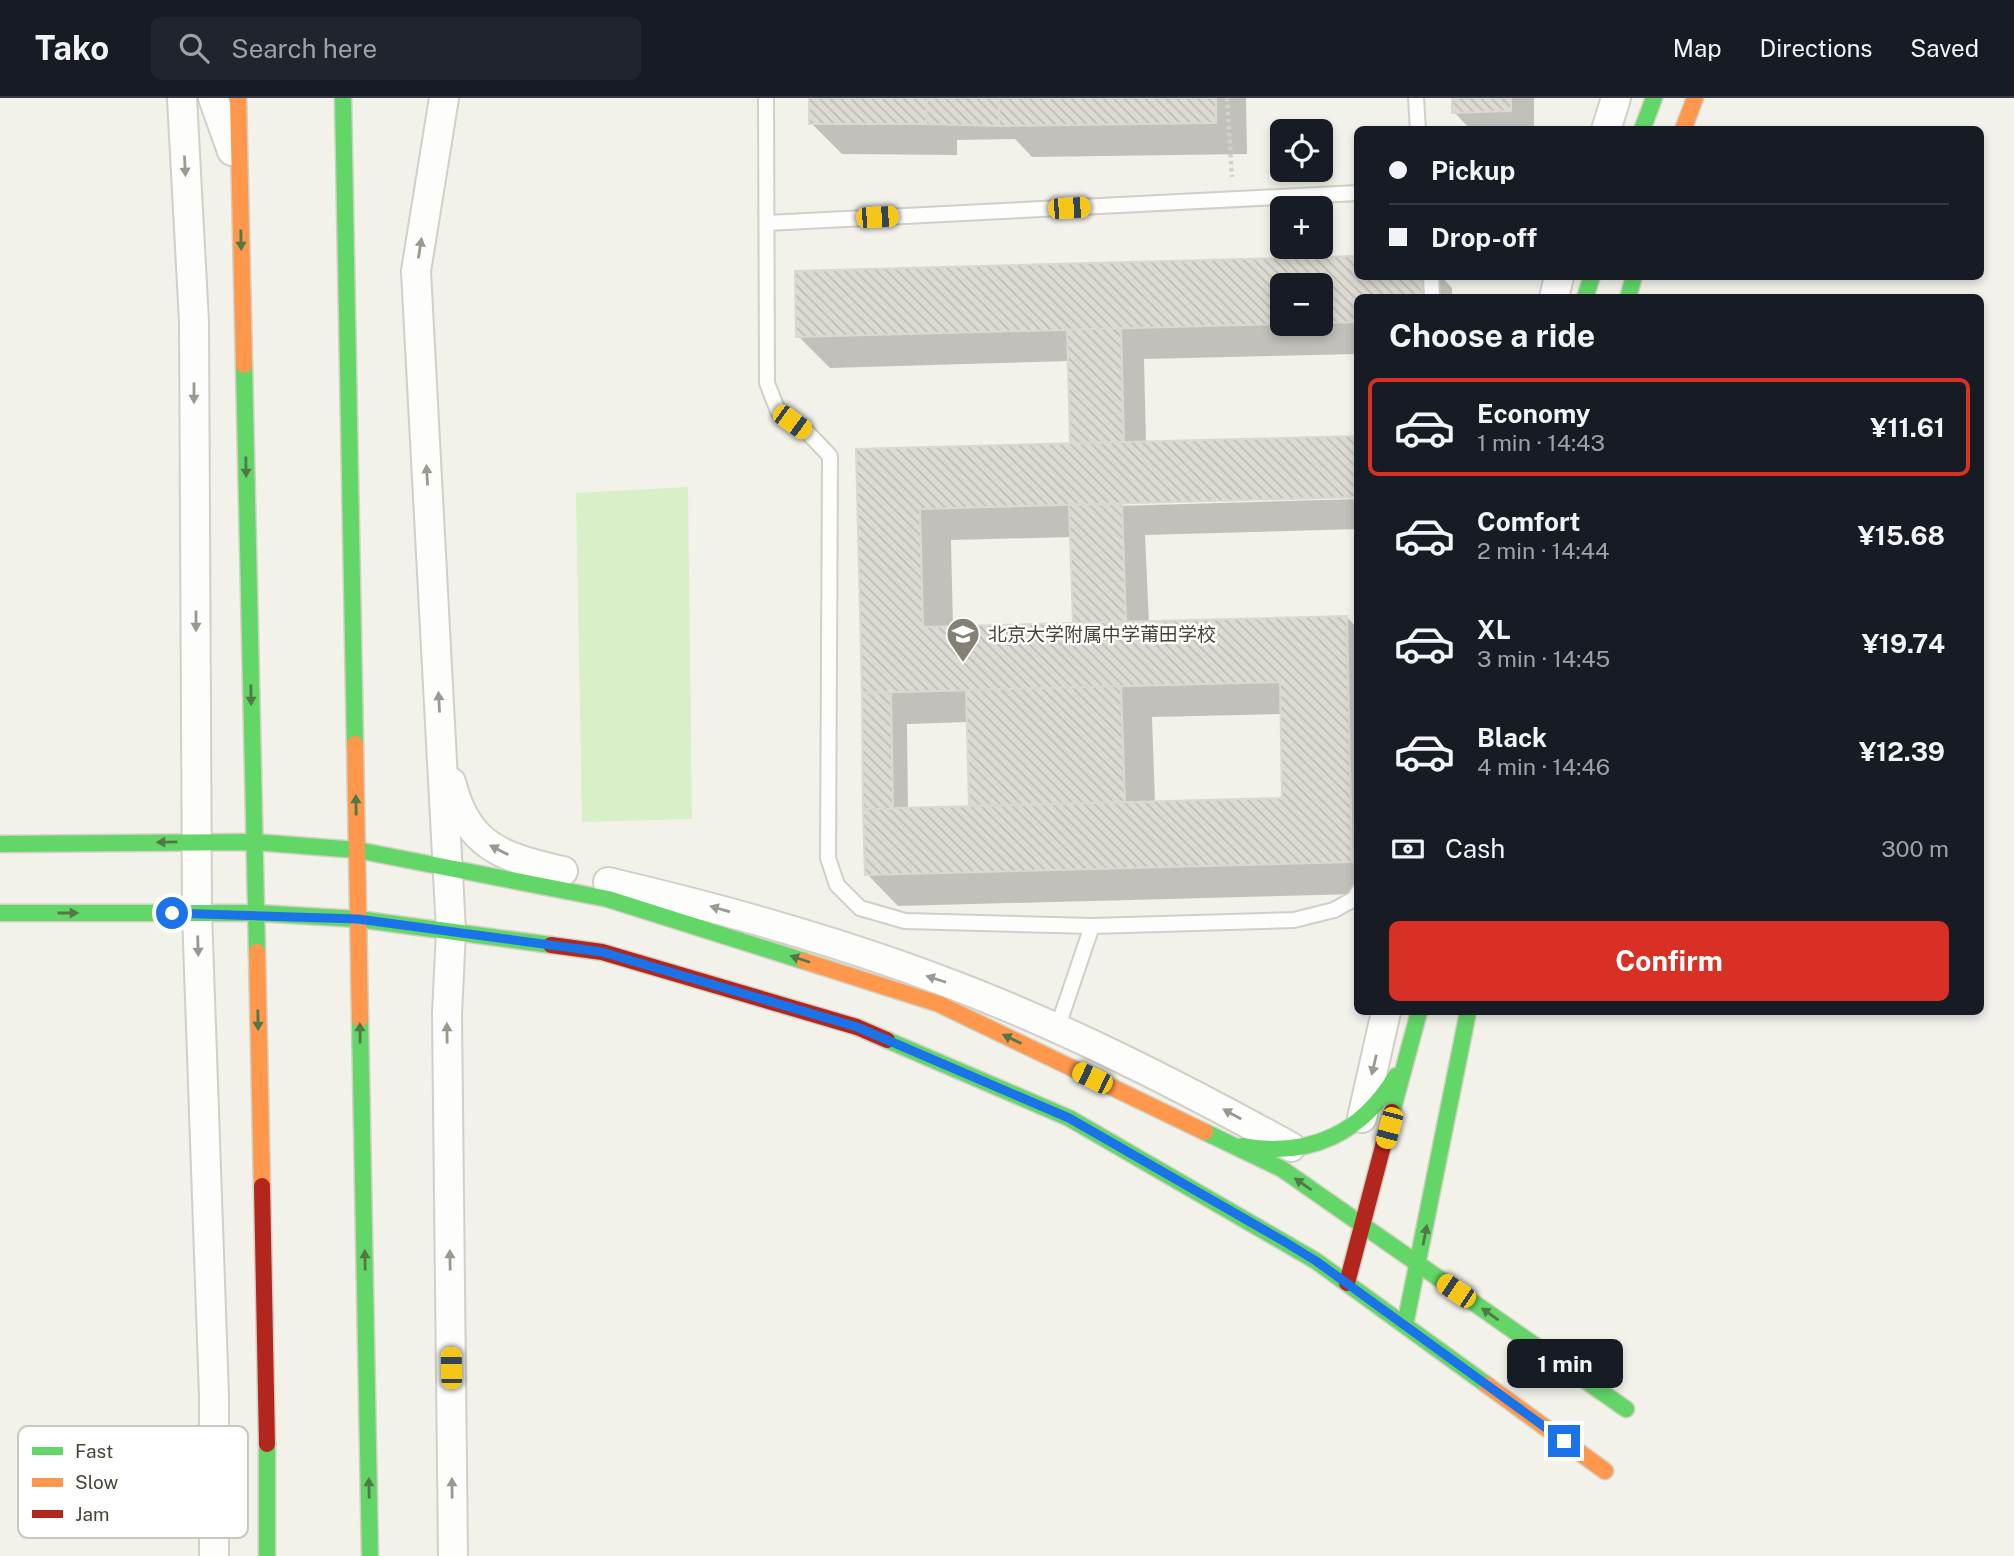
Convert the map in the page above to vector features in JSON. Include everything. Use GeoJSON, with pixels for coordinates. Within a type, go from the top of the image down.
{"type":"FeatureCollection","features":[{"type":"Feature","properties":{"kind":"street"},"geometry":{"type":"LineString","coordinates":[[182,98],[194,322],[197,913],[214,1426]]}},
{"type":"Feature","properties":{"kind":"street"},"geometry":{"type":"LineString","coordinates":[[213,98],[240,175]]}},
{"type":"Feature","properties":{"kind":"street"},"geometry":{"type":"LineString","coordinates":[[238,98],[267,1556]]}},
{"type":"Feature","properties":{"kind":"street"},"geometry":{"type":"LineString","coordinates":[[343,98],[370,1556]]}},
{"type":"Feature","properties":{"kind":"street"},"geometry":{"type":"LineString","coordinates":[[444,98],[416,271],[450,931],[447,1014],[453,1556]]}},
{"type":"Feature","properties":{"kind":"street"},"geometry":{"type":"LineString","coordinates":[[1684,126],[1695,98]]}},
{"type":"Feature","properties":{"kind":"street"},"geometry":{"type":"LineString","coordinates":[[1611,126],[1639,102]]}},
{"type":"Feature","properties":{"kind":"street"},"geometry":{"type":"LineString","coordinates":[[1639,102],[1642,126]]}},
{"type":"Feature","properties":{"kind":"street"},"geometry":{"type":"LineString","coordinates":[[442,746],[455,795],[473,833],[490,846],[523,862],[716,907],[947,982],[1057,1028],[1188,1090],[1291,1147]]}},
{"type":"Feature","properties":{"kind":"street"},"geometry":{"type":"LineString","coordinates":[[0,844],[254,842],[357,850],[608,898],[939,1004],[1282,1169],[1626,1409]]}},
{"type":"Feature","properties":{"kind":"street"},"geometry":{"type":"LineString","coordinates":[[517,881],[563,871]]}},
{"type":"Feature","properties":{"kind":"street"},"geometry":{"type":"LineString","coordinates":[[0,913],[256,913],[358,919],[450,931],[602,952],[857,1027],[1069,1118],[1296,1248],[1605,1471]]}},
{"type":"Feature","properties":{"kind":"street"},"geometry":{"type":"LineString","coordinates":[[1362,1119],[1385,1015]]}},
{"type":"Feature","properties":{"kind":"street"},"geometry":{"type":"LineString","coordinates":[[1347,1283],[1418,1015]]}},
{"type":"Feature","properties":{"kind":"street"},"geometry":{"type":"LineString","coordinates":[[1405,1325],[1467,1015]]}},
{"type":"Feature","properties":{"kind":"street"},"geometry":{"type":"LineString","coordinates":[[1225,1142],[1261,1151],[1305,1146],[1356,1125],[1384,1096],[1408,1056]]}},
{"type":"Feature","properties":{"kind":"street"},"geometry":{"type":"LineString","coordinates":[[214,1538],[214,1556]]}},
{"type":"Feature","properties":{"kind":"lane"},"geometry":{"type":"LineString","coordinates":[[766,98],[767,383],[778,411],[807,432],[830,456],[828,859],[837,886],[860,908],[905,921],[1092,926],[1294,920],[1334,911],[1354,899]]}},
{"type":"Feature","properties":{"kind":"lane"},"geometry":{"type":"LineString","coordinates":[[1416,98],[1418,126]]}},
{"type":"Feature","properties":{"kind":"lane"},"geometry":{"type":"LineString","coordinates":[[767,223],[1354,193]]}},
{"type":"Feature","properties":{"kind":"lane"},"geometry":{"type":"LineString","coordinates":[[1047,1056],[1092,926]]}},
{"type":"Feature","properties":{"kind":"path"},"geometry":{"type":"LineString","coordinates":[[1227,98],[1233,200]]}},
{"type":"Feature","properties":{"kind":"green space"},"geometry":{"type":"Polygon","coordinates":[[[688,487],[692,819],[582,822],[576,493],[688,487]]]}},
{"type":"Feature","properties":{"kind":"building"},"geometry":{"type":"Polygon","coordinates":[[[809,98],[927,98],[926,124],[809,124],[809,98]]]}},
{"type":"Feature","properties":{"kind":"building"},"geometry":{"type":"Polygon","coordinates":[[[927,98],[999,98],[999,126],[926,124],[927,98]]]}},
{"type":"Feature","properties":{"kind":"building"},"geometry":{"type":"Polygon","coordinates":[[[999,98],[1216,98],[1216,123],[999,126],[999,98]]]}},
{"type":"Feature","properties":{"kind":"building"},"geometry":{"type":"Polygon","coordinates":[[[1452,98],[1511,98],[1511,111],[1452,113],[1452,98]]]}},
{"type":"Feature","properties":{"kind":"building"},"geometry":{"type":"Polygon","coordinates":[[[1354,256],[1354,280],[1422,280],[1422,294],[1354,294],[1354,322],[1333,323],[1333,273],[1270,273],[1270,324],[796,337],[795,271],[1333,259],[1333,257],[1354,256]]]}},
{"type":"Feature","properties":{"kind":"building"},"geometry":{"type":"Polygon","coordinates":[[[1121,328],[1124,442],[1070,443],[1067,330],[1121,328]]]}},
{"type":"Feature","properties":{"kind":"building"},"geometry":{"type":"Polygon","coordinates":[[[1354,436],[1354,497],[920,509],[923,627],[1347,616],[1352,862],[865,875],[863,809],[1282,798],[1280,682],[862,693],[856,449],[1354,436]]]}},
{"type":"Feature","properties":{"kind":"building"},"geometry":{"type":"Polygon","coordinates":[[[1122,504],[1126,621],[1073,623],[1069,505],[1122,504]]]}},
{"type":"Feature","properties":{"kind":"building"},"geometry":{"type":"Polygon","coordinates":[[[1121,686],[1125,802],[969,806],[966,690],[1121,686]]]}},
{"type":"Feature","properties":{"kind":"building"},"geometry":{"type":"Polygon","coordinates":[[[891,692],[893,809],[863,809],[862,693],[891,692]]]}},
{"type":"Feature","properties":{"kind":"traffic: fast"},"geometry":{"type":"LineString","coordinates":[[343,98],[355,744]]}},
{"type":"Feature","properties":{"kind":"traffic: fast"},"geometry":{"type":"LineString","coordinates":[[1644,126],[1654,98]]}},
{"type":"Feature","properties":{"kind":"traffic: fast"},"geometry":{"type":"LineString","coordinates":[[1586,294],[1591,280]]}},
{"type":"Feature","properties":{"kind":"traffic: fast"},"geometry":{"type":"LineString","coordinates":[[1629,294],[1633,280]]}},
{"type":"Feature","properties":{"kind":"traffic: fast"},"geometry":{"type":"LineString","coordinates":[[244,365],[257,952]]}},
{"type":"Feature","properties":{"kind":"traffic: fast"},"geometry":{"type":"LineString","coordinates":[[0,844],[254,842],[357,850],[608,899],[804,961]]}},
{"type":"Feature","properties":{"kind":"traffic: fast"},"geometry":{"type":"LineString","coordinates":[[0,913],[256,913],[358,919],[551,945]]}},
{"type":"Feature","properties":{"kind":"traffic: fast"},"geometry":{"type":"LineString","coordinates":[[1392,1112],[1418,1015]]}},
{"type":"Feature","properties":{"kind":"traffic: fast"},"geometry":{"type":"LineString","coordinates":[[1405,1325],[1467,1015]]}},
{"type":"Feature","properties":{"kind":"traffic: fast"},"geometry":{"type":"LineString","coordinates":[[360,1019],[370,1556]]}},
{"type":"Feature","properties":{"kind":"traffic: fast"},"geometry":{"type":"LineString","coordinates":[[887,1040],[1069,1118],[1316,1261],[1487,1385]]}},
{"type":"Feature","properties":{"kind":"traffic: fast"},"geometry":{"type":"LineString","coordinates":[[1243,1146],[1290,1148],[1332,1137],[1367,1113],[1396,1076]]}},
{"type":"Feature","properties":{"kind":"traffic: fast"},"geometry":{"type":"LineString","coordinates":[[1205,1132],[1282,1169],[1626,1409]]}},
{"type":"Feature","properties":{"kind":"traffic: fast"},"geometry":{"type":"LineString","coordinates":[[267,1444],[267,1556]]}},
{"type":"Feature","properties":{"kind":"traffic: slow"},"geometry":{"type":"LineString","coordinates":[[238,98],[244,365]]}},
{"type":"Feature","properties":{"kind":"traffic: slow"},"geometry":{"type":"LineString","coordinates":[[1684,126],[1695,98]]}},
{"type":"Feature","properties":{"kind":"traffic: slow"},"geometry":{"type":"LineString","coordinates":[[355,744],[360,1019]]}},
{"type":"Feature","properties":{"kind":"traffic: slow"},"geometry":{"type":"LineString","coordinates":[[257,952],[262,1186]]}},
{"type":"Feature","properties":{"kind":"traffic: slow"},"geometry":{"type":"LineString","coordinates":[[804,961],[939,1004],[1205,1132]]}},
{"type":"Feature","properties":{"kind":"traffic: slow"},"geometry":{"type":"LineString","coordinates":[[1487,1385],[1605,1471]]}},
{"type":"Feature","properties":{"kind":"traffic: jam"},"geometry":{"type":"LineString","coordinates":[[551,945],[602,952],[857,1027],[887,1040]]}},
{"type":"Feature","properties":{"kind":"traffic: jam"},"geometry":{"type":"LineString","coordinates":[[1347,1283],[1392,1112]]}},
{"type":"Feature","properties":{"kind":"traffic: jam"},"geometry":{"type":"LineString","coordinates":[[262,1186],[267,1444]]}},
{"type":"Feature","properties":{"kind":"place","name":"北京大学附属中学莆田学校"},"geometry":{"type":"Point","coordinates":[963,664]}},
{"type":"Feature","properties":{"kind":"route"},"geometry":{"type":"LineString","coordinates":[[172,913],[256,913],[358,919],[602,952],[857,1027],[1069,1118],[1285,1242],[1316,1261],[1564,1441]]}}]}
